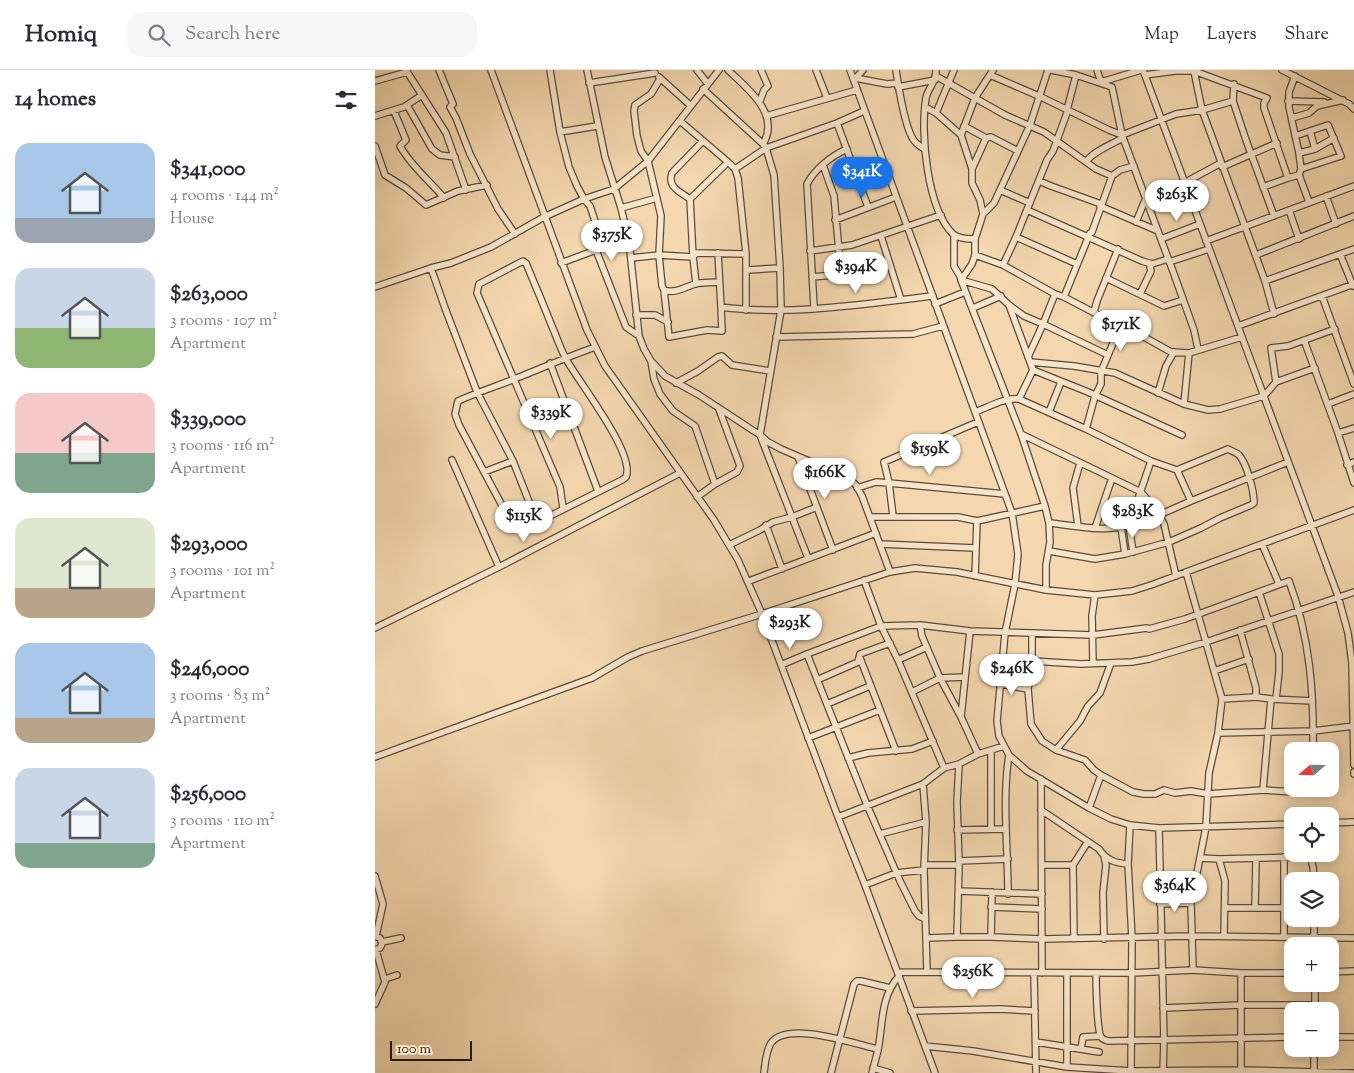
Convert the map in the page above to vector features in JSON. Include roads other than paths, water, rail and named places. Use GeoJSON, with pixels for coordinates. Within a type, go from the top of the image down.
{"type":"FeatureCollection","features":[{"type":"Feature","properties":{"kind":"street"},"geometry":{"type":"LineString","coordinates":[[439,70],[453,104],[450,106],[470,154],[498,209],[515,234]]}},
{"type":"Feature","properties":{"kind":"street"},"geometry":{"type":"LineString","coordinates":[[491,70],[561,263],[595,347],[605,366],[714,520],[749,581],[935,1073]]}},
{"type":"Feature","properties":{"kind":"street"},"geometry":{"type":"LineString","coordinates":[[550,70],[569,167],[584,199],[590,206],[596,224],[597,250],[626,327],[639,336]]}},
{"type":"Feature","properties":{"kind":"street"},"geometry":{"type":"LineString","coordinates":[[587,70],[597,126],[621,208],[631,258],[639,336],[651,361],[665,376],[768,442],[848,478],[857,488],[870,517],[890,572]]}},
{"type":"Feature","properties":{"kind":"street"},"geometry":{"type":"LineString","coordinates":[[697,70],[708,84]]}},
{"type":"Feature","properties":{"kind":"street"},"geometry":{"type":"LineString","coordinates":[[375,287],[491,247],[544,217],[584,199],[614,189],[647,161],[680,122],[719,70]]}},
{"type":"Feature","properties":{"kind":"street"},"geometry":{"type":"LineString","coordinates":[[728,70],[760,101],[766,116],[768,130],[764,146]]}},
{"type":"Feature","properties":{"kind":"street"},"geometry":{"type":"LineString","coordinates":[[760,101],[764,90],[768,86],[761,70]]}},
{"type":"Feature","properties":{"kind":"street"},"geometry":{"type":"LineString","coordinates":[[816,70],[827,98]]}},
{"type":"Feature","properties":{"kind":"street"},"geometry":{"type":"LineString","coordinates":[[850,70],[1012,513],[1018,554],[1015,584],[1005,633],[997,720],[999,736],[1009,755],[1027,771],[1089,808],[1111,819],[1130,825],[1159,828],[1284,824]]}},
{"type":"Feature","properties":{"kind":"street"},"geometry":{"type":"LineString","coordinates":[[854,79],[863,70]]}},
{"type":"Feature","properties":{"kind":"street"},"geometry":{"type":"LineString","coordinates":[[896,70],[911,134],[915,141],[924,149]]}},
{"type":"Feature","properties":{"kind":"street"},"geometry":{"type":"LineString","coordinates":[[936,113],[954,70]]}},
{"type":"Feature","properties":{"kind":"street"},"geometry":{"type":"LineString","coordinates":[[961,280],[972,264],[975,255],[975,239],[983,214],[994,203],[1030,126],[1050,70],[1101,82],[1112,87],[1122,136],[1183,300],[1198,349]]}},
{"type":"Feature","properties":{"kind":"street"},"geometry":{"type":"LineString","coordinates":[[1097,70],[1101,82]]}},
{"type":"Feature","properties":{"kind":"street"},"geometry":{"type":"LineString","coordinates":[[1282,70],[1343,100],[1354,109]]}},
{"type":"Feature","properties":{"kind":"street"},"geometry":{"type":"LineString","coordinates":[[375,81],[407,71],[446,133],[466,190]]}},
{"type":"Feature","properties":{"kind":"street"},"geometry":{"type":"LineString","coordinates":[[1101,82],[1143,72],[1195,71],[1267,98],[1263,103],[1264,108],[1288,178]]}},
{"type":"Feature","properties":{"kind":"street"},"geometry":{"type":"LineString","coordinates":[[1195,71],[1202,110],[1256,255],[1274,314]]}},
{"type":"Feature","properties":{"kind":"street"},"geometry":{"type":"LineString","coordinates":[[589,83],[654,72],[691,106]]}},
{"type":"Feature","properties":{"kind":"street"},"geometry":{"type":"LineString","coordinates":[[961,135],[975,98],[991,72],[1122,136]]}},
{"type":"Feature","properties":{"kind":"street"},"geometry":{"type":"LineString","coordinates":[[1143,72],[1338,598],[1352,644],[1354,765]]}},
{"type":"Feature","properties":{"kind":"street"},"geometry":{"type":"LineString","coordinates":[[1003,265],[1061,130],[1067,110],[1073,74]]}},
{"type":"Feature","properties":{"kind":"street"},"geometry":{"type":"LineString","coordinates":[[854,79],[898,85],[935,75],[1005,115],[1056,140],[1096,169],[1112,176]]}},
{"type":"Feature","properties":{"kind":"street"},"geometry":{"type":"LineString","coordinates":[[935,75],[926,95],[923,132],[924,149],[932,192],[941,215],[954,235],[954,266],[973,308],[1021,434],[1045,506],[1049,523],[1049,551],[1046,565],[1047,590]]}},
{"type":"Feature","properties":{"kind":"street"},"geometry":{"type":"LineString","coordinates":[[1295,76],[1288,101],[1299,153],[1300,172],[1309,202]]}},
{"type":"Feature","properties":{"kind":"street"},"geometry":{"type":"LineString","coordinates":[[660,78],[651,94],[635,105],[634,111],[637,136],[641,151],[647,161],[661,216],[659,255],[669,337],[707,330],[722,331],[718,253]]}},
{"type":"Feature","properties":{"kind":"street"},"geometry":{"type":"LineString","coordinates":[[1233,84],[1233,101],[1273,216]]}},
{"type":"Feature","properties":{"kind":"street"},"geometry":{"type":"LineString","coordinates":[[703,89],[764,146],[774,176],[781,310],[759,435],[808,558]]}},
{"type":"Feature","properties":{"kind":"street"},"geometry":{"type":"LineString","coordinates":[[766,116],[857,90]]}},
{"type":"Feature","properties":{"kind":"street"},"geometry":{"type":"LineString","coordinates":[[375,116],[394,111],[422,95]]}},
{"type":"Feature","properties":{"kind":"street"},"geometry":{"type":"LineString","coordinates":[[1292,118],[1309,113],[1317,106],[1343,100]]}},
{"type":"Feature","properties":{"kind":"street"},"geometry":{"type":"LineString","coordinates":[[1086,162],[1088,158],[1122,136],[1176,114],[1202,110],[1233,101]]}},
{"type":"Feature","properties":{"kind":"street"},"geometry":{"type":"LineString","coordinates":[[1288,101],[1331,103]]}},
{"type":"Feature","properties":{"kind":"street"},"geometry":{"type":"LineString","coordinates":[[407,105],[432,150],[440,155],[455,157]]}},
{"type":"Feature","properties":{"kind":"street"},"geometry":{"type":"LineString","coordinates":[[925,108],[936,113],[961,135],[972,169],[972,183],[980,200],[983,214]]}},
{"type":"Feature","properties":{"kind":"street"},"geometry":{"type":"LineString","coordinates":[[394,111],[406,140],[400,146],[404,154],[444,198]]}},
{"type":"Feature","properties":{"kind":"street"},"geometry":{"type":"LineString","coordinates":[[735,169],[764,146],[837,123],[864,111]]}},
{"type":"Feature","properties":{"kind":"street"},"geometry":{"type":"LineString","coordinates":[[680,122],[735,169],[738,178],[746,254],[746,310]]}},
{"type":"Feature","properties":{"kind":"street"},"geometry":{"type":"LineString","coordinates":[[837,123],[868,207]]}},
{"type":"Feature","properties":{"kind":"street"},"geometry":{"type":"LineString","coordinates":[[1263,187],[1340,156],[1327,124],[1295,136]]}},
{"type":"Feature","properties":{"kind":"street"},"geometry":{"type":"LineString","coordinates":[[561,132],[597,126]]}},
{"type":"Feature","properties":{"kind":"street"},"geometry":{"type":"LineString","coordinates":[[964,126],[986,138],[991,137],[1018,151]]}},
{"type":"Feature","properties":{"kind":"street"},"geometry":{"type":"LineString","coordinates":[[1310,131],[1315,149]]}},
{"type":"Feature","properties":{"kind":"street"},"geometry":{"type":"LineString","coordinates":[[972,169],[986,138]]}},
{"type":"Feature","properties":{"kind":"street"},"geometry":{"type":"LineString","coordinates":[[1299,153],[1315,149],[1334,138]]}},
{"type":"Feature","properties":{"kind":"street"},"geometry":{"type":"LineString","coordinates":[[690,199],[674,188],[670,182],[670,177],[703,140]]}},
{"type":"Feature","properties":{"kind":"street"},"geometry":{"type":"LineString","coordinates":[[1136,222],[1146,198],[1277,143]]}},
{"type":"Feature","properties":{"kind":"street"},"geometry":{"type":"LineString","coordinates":[[375,146],[385,175],[406,188],[423,204],[429,205],[458,191],[487,185]]}},
{"type":"Feature","properties":{"kind":"street"},"geometry":{"type":"LineString","coordinates":[[814,307],[807,184],[811,175],[834,155],[847,149]]}},
{"type":"Feature","properties":{"kind":"street"},"geometry":{"type":"LineString","coordinates":[[697,284],[693,257],[690,199],[728,162]]}},
{"type":"Feature","properties":{"kind":"street"},"geometry":{"type":"LineString","coordinates":[[823,165],[834,196],[841,274]]}},
{"type":"Feature","properties":{"kind":"street"},"geometry":{"type":"LineString","coordinates":[[1064,297],[1088,236],[1092,232],[1112,176],[1120,170],[1134,166]]}},
{"type":"Feature","properties":{"kind":"street"},"geometry":{"type":"LineString","coordinates":[[1039,181],[1101,205],[1158,231]]}},
{"type":"Feature","properties":{"kind":"street"},"geometry":{"type":"LineString","coordinates":[[1206,241],[1309,202],[1353,188]]}},
{"type":"Feature","properties":{"kind":"street"},"geometry":{"type":"LineString","coordinates":[[1000,190],[1030,203]]}},
{"type":"Feature","properties":{"kind":"street"},"geometry":{"type":"LineString","coordinates":[[1326,196],[1336,224]]}},
{"type":"Feature","properties":{"kind":"street"},"geometry":{"type":"LineString","coordinates":[[835,220],[896,197]]}},
{"type":"Feature","properties":{"kind":"street"},"geometry":{"type":"LineString","coordinates":[[621,208],[657,198]]}},
{"type":"Feature","properties":{"kind":"street"},"geometry":{"type":"LineString","coordinates":[[1027,210],[1118,249],[1141,261],[1152,264],[1209,249]]}},
{"type":"Feature","properties":{"kind":"street"},"geometry":{"type":"LineString","coordinates":[[1289,210],[1299,239]]}},
{"type":"Feature","properties":{"kind":"street"},"geometry":{"type":"LineString","coordinates":[[810,251],[852,246],[941,215]]}},
{"type":"Feature","properties":{"kind":"street"},"geometry":{"type":"LineString","coordinates":[[1256,255],[1354,216]]}},
{"type":"Feature","properties":{"kind":"street"},"geometry":{"type":"LineString","coordinates":[[1161,239],[1200,224]]}},
{"type":"Feature","properties":{"kind":"street"},"geometry":{"type":"LineString","coordinates":[[954,235],[975,239]]}},
{"type":"Feature","properties":{"kind":"street"},"geometry":{"type":"LineString","coordinates":[[881,236],[901,300]]}},
{"type":"Feature","properties":{"kind":"street"},"geometry":{"type":"LineString","coordinates":[[1016,237],[1077,264]]}},
{"type":"Feature","properties":{"kind":"street"},"geometry":{"type":"LineString","coordinates":[[1094,312],[1118,249]]}},
{"type":"Feature","properties":{"kind":"street"},"geometry":{"type":"LineString","coordinates":[[1265,281],[1354,249]]}},
{"type":"Feature","properties":{"kind":"street"},"geometry":{"type":"LineString","coordinates":[[561,263],[597,250]]}},
{"type":"Feature","properties":{"kind":"street"},"geometry":{"type":"LineString","coordinates":[[631,258],[659,255],[693,257],[696,253],[746,254]]}},
{"type":"Feature","properties":{"kind":"street"},"geometry":{"type":"LineString","coordinates":[[1238,326],[1354,285],[1341,254]]}},
{"type":"Feature","properties":{"kind":"street"},"geometry":{"type":"LineString","coordinates":[[975,255],[1003,265],[1055,294],[1121,324],[1164,349],[1189,353],[1241,337]]}},
{"type":"Feature","properties":{"kind":"street"},"geometry":{"type":"LineString","coordinates":[[563,508],[560,488],[513,379],[477,293],[479,284],[523,261],[526,263],[565,357],[583,388],[606,420],[623,453],[628,468],[626,476],[522,530],[513,526],[459,425],[455,414],[458,401],[477,392],[513,379],[565,357],[595,347]]}},
{"type":"Feature","properties":{"kind":"street"},"geometry":{"type":"LineString","coordinates":[[1140,294],[1152,264]]}},
{"type":"Feature","properties":{"kind":"street"},"geometry":{"type":"LineString","coordinates":[[812,277],[866,271],[890,265]]}},
{"type":"Feature","properties":{"kind":"street"},"geometry":{"type":"LineString","coordinates":[[431,268],[477,392],[513,461],[537,522]]}},
{"type":"Feature","properties":{"kind":"street"},"geometry":{"type":"LineString","coordinates":[[747,270],[780,268]]}},
{"type":"Feature","properties":{"kind":"street"},"geometry":{"type":"LineString","coordinates":[[1106,278],[1166,307],[1183,300]]}},
{"type":"Feature","properties":{"kind":"street"},"geometry":{"type":"LineString","coordinates":[[961,280],[992,289],[1009,306],[1024,316],[1108,354]]}},
{"type":"Feature","properties":{"kind":"street"},"geometry":{"type":"LineString","coordinates":[[664,290],[669,292],[697,284],[719,282]]}},
{"type":"Feature","properties":{"kind":"street"},"geometry":{"type":"LineString","coordinates":[[935,304],[965,292]]}},
{"type":"Feature","properties":{"kind":"street"},"geometry":{"type":"LineString","coordinates":[[1029,360],[1055,294]]}},
{"type":"Feature","properties":{"kind":"street"},"geometry":{"type":"LineString","coordinates":[[721,307],[746,310],[781,310],[933,296]]}},
{"type":"Feature","properties":{"kind":"street"},"geometry":{"type":"LineString","coordinates":[[973,308],[1001,296]]}},
{"type":"Feature","properties":{"kind":"street"},"geometry":{"type":"LineString","coordinates":[[1322,296],[1354,384]]}},
{"type":"Feature","properties":{"kind":"street"},"geometry":{"type":"LineString","coordinates":[[1009,306],[1033,370],[1088,392],[1182,435]]}},
{"type":"Feature","properties":{"kind":"street"},"geometry":{"type":"LineString","coordinates":[[636,315],[655,315],[667,322]]}},
{"type":"Feature","properties":{"kind":"street"},"geometry":{"type":"LineString","coordinates":[[1086,429],[1095,396],[1101,384],[1101,372],[1121,324]]}},
{"type":"Feature","properties":{"kind":"street"},"geometry":{"type":"LineString","coordinates":[[776,337],[913,334],[943,326]]}},
{"type":"Feature","properties":{"kind":"street"},"geometry":{"type":"LineString","coordinates":[[1276,382],[1271,348],[1288,346],[1335,329]]}},
{"type":"Feature","properties":{"kind":"street"},"geometry":{"type":"LineString","coordinates":[[1304,340],[1328,404],[1354,483]]}},
{"type":"Feature","properties":{"kind":"street"},"geometry":{"type":"LineString","coordinates":[[1158,393],[1166,366],[1174,352]]}},
{"type":"Feature","properties":{"kind":"street"},"geometry":{"type":"LineString","coordinates":[[1183,404],[1189,353]]}},
{"type":"Feature","properties":{"kind":"street"},"geometry":{"type":"LineString","coordinates":[[676,382],[722,356],[732,365],[770,371]]}},
{"type":"Feature","properties":{"kind":"street"},"geometry":{"type":"LineString","coordinates":[[1029,360],[1115,373],[1183,404],[1208,410],[1220,409],[1264,396],[1276,382],[1315,368]]}},
{"type":"Feature","properties":{"kind":"street"},"geometry":{"type":"LineString","coordinates":[[651,361],[653,379],[660,394],[673,411],[695,426],[715,484]]}},
{"type":"Feature","properties":{"kind":"street"},"geometry":{"type":"LineString","coordinates":[[550,363],[598,491]]}},
{"type":"Feature","properties":{"kind":"street"},"geometry":{"type":"LineString","coordinates":[[1019,399],[1033,370]]}},
{"type":"Feature","properties":{"kind":"street"},"geometry":{"type":"LineString","coordinates":[[1049,412],[1061,382]]}},
{"type":"Feature","properties":{"kind":"street"},"geometry":{"type":"LineString","coordinates":[[1328,404],[1354,394]]}},
{"type":"Feature","properties":{"kind":"street"},"geometry":{"type":"LineString","coordinates":[[975,412],[1019,399],[1086,429],[1151,462],[1177,470],[1228,449],[1240,456],[1249,478],[1254,499],[1254,503],[1251,506],[1169,542],[1125,554],[1095,559],[1049,551]]}},
{"type":"Feature","properties":{"kind":"street"},"geometry":{"type":"LineString","coordinates":[[697,497],[737,472],[740,466],[719,409]]}},
{"type":"Feature","properties":{"kind":"street"},"geometry":{"type":"LineString","coordinates":[[893,516],[884,462],[978,422]]}},
{"type":"Feature","properties":{"kind":"street"},"geometry":{"type":"LineString","coordinates":[[1338,433],[1354,428]]}},
{"type":"Feature","properties":{"kind":"street"},"geometry":{"type":"LineString","coordinates":[[1021,434],[1141,492],[1158,512],[1164,524],[1176,576]]}},
{"type":"Feature","properties":{"kind":"street"},"geometry":{"type":"LineString","coordinates":[[798,457],[833,550]]}},
{"type":"Feature","properties":{"kind":"street"},"geometry":{"type":"LineString","coordinates":[[452,460],[499,567]]}},
{"type":"Feature","properties":{"kind":"street"},"geometry":{"type":"LineString","coordinates":[[484,472],[513,461]]}},
{"type":"Feature","properties":{"kind":"street"},"geometry":{"type":"LineString","coordinates":[[1133,552],[1129,525],[1151,462]]}},
{"type":"Feature","properties":{"kind":"street"},"geometry":{"type":"LineString","coordinates":[[1049,523],[1095,528],[1129,525],[1288,462]]}},
{"type":"Feature","properties":{"kind":"street"},"geometry":{"type":"LineString","coordinates":[[1347,465],[1354,462]]}},
{"type":"Feature","properties":{"kind":"street"},"geometry":{"type":"LineString","coordinates":[[1077,526],[1073,488],[1080,463]]}},
{"type":"Feature","properties":{"kind":"street"},"geometry":{"type":"LineString","coordinates":[[1177,470],[1191,501]]}},
{"type":"Feature","properties":{"kind":"street"},"geometry":{"type":"LineString","coordinates":[[375,628],[499,567],[680,473]]}},
{"type":"Feature","properties":{"kind":"street"},"geometry":{"type":"LineString","coordinates":[[1095,528],[1112,478]]}},
{"type":"Feature","properties":{"kind":"street"},"geometry":{"type":"LineString","coordinates":[[857,488],[876,482],[1005,494]]}},
{"type":"Feature","properties":{"kind":"street"},"geometry":{"type":"LineString","coordinates":[[870,517],[958,517],[977,521],[1045,506]]}},
{"type":"Feature","properties":{"kind":"street"},"geometry":{"type":"LineString","coordinates":[[729,545],[761,530],[766,525],[817,507]]}},
{"type":"Feature","properties":{"kind":"street"},"geometry":{"type":"LineString","coordinates":[[375,757],[593,678],[628,657],[642,651],[890,572],[915,568],[957,572],[1047,590],[1095,595],[1132,590],[1176,576],[1353,512]]}},
{"type":"Feature","properties":{"kind":"street"},"geometry":{"type":"LineString","coordinates":[[975,576],[977,521]]}},
{"type":"Feature","properties":{"kind":"street"},"geometry":{"type":"LineString","coordinates":[[766,525],[782,569]]}},
{"type":"Feature","properties":{"kind":"street"},"geometry":{"type":"LineString","coordinates":[[1121,527],[1125,554]]}},
{"type":"Feature","properties":{"kind":"street"},"geometry":{"type":"LineString","coordinates":[[749,581],[876,533]]}},
{"type":"Feature","properties":{"kind":"street"},"geometry":{"type":"LineString","coordinates":[[880,544],[975,548]]}},
{"type":"Feature","properties":{"kind":"street"},"geometry":{"type":"LineString","coordinates":[[1263,544],[1279,584]]}},
{"type":"Feature","properties":{"kind":"street"},"geometry":{"type":"LineString","coordinates":[[1186,572],[1222,699],[1211,759],[1206,827],[1191,903],[1193,970]]}},
{"type":"Feature","properties":{"kind":"street"},"geometry":{"type":"LineString","coordinates":[[864,580],[881,626],[898,660],[944,768]]}},
{"type":"Feature","properties":{"kind":"street"},"geometry":{"type":"LineString","coordinates":[[781,665],[881,626],[920,625],[970,631],[1093,635],[1149,629],[1289,581],[1311,664],[1313,742]]}},
{"type":"Feature","properties":{"kind":"street"},"geometry":{"type":"LineString","coordinates":[[1259,592],[1269,620],[1280,663],[1268,733],[1263,790]]}},
{"type":"Feature","properties":{"kind":"street"},"geometry":{"type":"LineString","coordinates":[[1031,661],[1111,663],[1149,659],[1206,642],[1354,592]]}},
{"type":"Feature","properties":{"kind":"street"},"geometry":{"type":"LineString","coordinates":[[1093,663],[1092,616],[1095,595]]}},
{"type":"Feature","properties":{"kind":"street"},"geometry":{"type":"LineString","coordinates":[[920,625],[922,636],[940,678],[978,754]]}},
{"type":"Feature","properties":{"kind":"street"},"geometry":{"type":"LineString","coordinates":[[1240,630],[1256,688],[1256,697]]}},
{"type":"Feature","properties":{"kind":"street"},"geometry":{"type":"LineString","coordinates":[[961,717],[970,631]]}},
{"type":"Feature","properties":{"kind":"street"},"geometry":{"type":"LineString","coordinates":[[1033,634],[1028,689],[1031,724],[1043,741],[1056,750],[1085,760],[1101,775],[1137,793],[1155,794],[1164,790],[1175,793],[1191,791],[1208,794],[1263,790],[1284,791]]}},
{"type":"Feature","properties":{"kind":"street"},"geometry":{"type":"LineString","coordinates":[[817,680],[858,662],[860,654],[890,643]]}},
{"type":"Feature","properties":{"kind":"street"},"geometry":{"type":"LineString","coordinates":[[898,660],[927,647]]}},
{"type":"Feature","properties":{"kind":"street"},"geometry":{"type":"LineString","coordinates":[[807,654],[896,873],[915,911],[925,919]]}},
{"type":"Feature","properties":{"kind":"street"},"geometry":{"type":"LineString","coordinates":[[860,658],[896,751]]}},
{"type":"Feature","properties":{"kind":"street"},"geometry":{"type":"LineString","coordinates":[[1214,670],[1249,659]]}},
{"type":"Feature","properties":{"kind":"street"},"geometry":{"type":"LineString","coordinates":[[1056,750],[1099,694],[1111,663]]}},
{"type":"Feature","properties":{"kind":"street"},"geometry":{"type":"LineString","coordinates":[[912,692],[940,678],[965,677]]}},
{"type":"Feature","properties":{"kind":"street"},"geometry":{"type":"LineString","coordinates":[[1000,684],[1028,689]]}},
{"type":"Feature","properties":{"kind":"street"},"geometry":{"type":"LineString","coordinates":[[827,704],[871,686]]}},
{"type":"Feature","properties":{"kind":"street"},"geometry":{"type":"LineString","coordinates":[[1222,699],[1256,697],[1312,701]]}},
{"type":"Feature","properties":{"kind":"street"},"geometry":{"type":"LineString","coordinates":[[808,738],[880,710]]}},
{"type":"Feature","properties":{"kind":"street"},"geometry":{"type":"LineString","coordinates":[[1217,733],[1313,731],[1354,726]]}},
{"type":"Feature","properties":{"kind":"street"},"geometry":{"type":"LineString","coordinates":[[848,758],[868,753],[912,749],[933,740]]}},
{"type":"Feature","properties":{"kind":"street"},"geometry":{"type":"LineString","coordinates":[[838,817],[923,784],[944,768],[1004,746]]}},
{"type":"Feature","properties":{"kind":"street"},"geometry":{"type":"LineString","coordinates":[[991,751],[991,829]]}},
{"type":"Feature","properties":{"kind":"street"},"geometry":{"type":"LineString","coordinates":[[1008,894],[1006,830],[1007,766],[1009,755]]}},
{"type":"Feature","properties":{"kind":"street"},"geometry":{"type":"LineString","coordinates":[[957,937],[959,764]]}},
{"type":"Feature","properties":{"kind":"street"},"geometry":{"type":"LineString","coordinates":[[1089,808],[1101,775]]}},
{"type":"Feature","properties":{"kind":"street"},"geometry":{"type":"LineString","coordinates":[[1041,779],[1042,973]]}},
{"type":"Feature","properties":{"kind":"street"},"geometry":{"type":"LineString","coordinates":[[923,784],[926,822],[924,867],[927,972]]}},
{"type":"Feature","properties":{"kind":"street"},"geometry":{"type":"LineString","coordinates":[[1041,810],[1087,843],[1099,849],[1104,856],[1117,864],[1128,864]]}},
{"type":"Feature","properties":{"kind":"street"},"geometry":{"type":"LineString","coordinates":[[880,834],[926,822]]}},
{"type":"Feature","properties":{"kind":"street"},"geometry":{"type":"LineString","coordinates":[[1339,823],[1354,822]]}},
{"type":"Feature","properties":{"kind":"street"},"geometry":{"type":"LineString","coordinates":[[1130,825],[1128,864],[1132,938],[1131,1071]]}},
{"type":"Feature","properties":{"kind":"street"},"geometry":{"type":"LineString","coordinates":[[1159,828],[1164,1040],[1163,1072]]}},
{"type":"Feature","properties":{"kind":"street"},"geometry":{"type":"LineString","coordinates":[[957,830],[1006,830]]}},
{"type":"Feature","properties":{"kind":"street"},"geometry":{"type":"LineString","coordinates":[[1074,939],[1073,865],[1087,843]]}},
{"type":"Feature","properties":{"kind":"street"},"geometry":{"type":"LineString","coordinates":[[1104,856],[1106,865],[1103,893],[1104,939]]}},
{"type":"Feature","properties":{"kind":"street"},"geometry":{"type":"LineString","coordinates":[[1200,858],[1256,859],[1284,857]]}},
{"type":"Feature","properties":{"kind":"street"},"geometry":{"type":"LineString","coordinates":[[865,885],[896,873],[924,867],[1008,859]]}},
{"type":"Feature","properties":{"kind":"street"},"geometry":{"type":"LineString","coordinates":[[1219,859],[1225,882],[1224,936]]}},
{"type":"Feature","properties":{"kind":"street"},"geometry":{"type":"LineString","coordinates":[[1255,907],[1256,859]]}},
{"type":"Feature","properties":{"kind":"street"},"geometry":{"type":"LineString","coordinates":[[1042,865],[1073,865]]}},
{"type":"Feature","properties":{"kind":"street"},"geometry":{"type":"LineString","coordinates":[[375,876],[383,904],[375,936],[380,938],[382,942]]}},
{"type":"Feature","properties":{"kind":"street"},"geometry":{"type":"LineString","coordinates":[[959,891],[1042,894]]}},
{"type":"Feature","properties":{"kind":"street"},"geometry":{"type":"LineString","coordinates":[[991,937],[992,892]]}},
{"type":"Feature","properties":{"kind":"street"},"geometry":{"type":"LineString","coordinates":[[1160,904],[1191,903]]}},
{"type":"Feature","properties":{"kind":"street"},"geometry":{"type":"LineString","coordinates":[[991,907],[1042,909]]}},
{"type":"Feature","properties":{"kind":"street"},"geometry":{"type":"LineString","coordinates":[[1225,908],[1284,908]]}},
{"type":"Feature","properties":{"kind":"street"},"geometry":{"type":"LineString","coordinates":[[925,938],[1284,937],[1284,927]]}},
{"type":"Feature","properties":{"kind":"street"},"geometry":{"type":"LineString","coordinates":[[382,942],[401,938]]}},
{"type":"Feature","properties":{"kind":"street"},"geometry":{"type":"LineString","coordinates":[[1339,938],[1354,938]]}},
{"type":"Feature","properties":{"kind":"street"},"geometry":{"type":"LineString","coordinates":[[375,1004],[385,986],[385,979],[376,950],[380,948],[382,942]]}},
{"type":"Feature","properties":{"kind":"street"},"geometry":{"type":"LineString","coordinates":[[899,974],[927,972],[1132,973],[1193,970],[1284,973]]}},
{"type":"Feature","properties":{"kind":"street"},"geometry":{"type":"LineString","coordinates":[[1339,972],[1354,971]]}},
{"type":"Feature","properties":{"kind":"street"},"geometry":{"type":"LineString","coordinates":[[1034,973],[1036,1073]]}},
{"type":"Feature","properties":{"kind":"street"},"geometry":{"type":"LineString","coordinates":[[1067,973],[1067,1068]]}},
{"type":"Feature","properties":{"kind":"street"},"geometry":{"type":"LineString","coordinates":[[1096,973],[1100,1036]]}},
{"type":"Feature","properties":{"kind":"street"},"geometry":{"type":"LineString","coordinates":[[1241,973],[1241,1071]]}},
{"type":"Feature","properties":{"kind":"street"},"geometry":{"type":"LineString","coordinates":[[890,1073],[872,1071],[878,1049],[886,999],[890,988],[899,974]]}},
{"type":"Feature","properties":{"kind":"street"},"geometry":{"type":"LineString","coordinates":[[385,979],[397,975]]}},
{"type":"Feature","properties":{"kind":"street"},"geometry":{"type":"LineString","coordinates":[[831,1073],[854,984],[857,981],[890,988]]}},
{"type":"Feature","properties":{"kind":"street"},"geometry":{"type":"LineString","coordinates":[[1163,1008],[1241,1005],[1284,1007]]}},
{"type":"Feature","properties":{"kind":"street"},"geometry":{"type":"LineString","coordinates":[[911,1011],[1000,1009],[1035,1011]]}},
{"type":"Feature","properties":{"kind":"street"},"geometry":{"type":"LineString","coordinates":[[764,1073],[770,1044],[778,1036],[789,1033],[803,1033],[878,1049]]}},
{"type":"Feature","properties":{"kind":"street"},"geometry":{"type":"LineString","coordinates":[[1081,1050],[1083,1037],[1100,1036],[1108,1041],[1284,1037]]}},
{"type":"Feature","properties":{"kind":"street"},"geometry":{"type":"LineString","coordinates":[[1339,1037],[1354,1037]]}},
{"type":"Feature","properties":{"kind":"street"},"geometry":{"type":"LineString","coordinates":[[1036,1042],[1099,1052]]}},
{"type":"Feature","properties":{"kind":"street"},"geometry":{"type":"LineString","coordinates":[[925,1046],[973,1051],[1094,1071],[1354,1073]]}},
{"type":"Feature","properties":{"kind":"street"},"geometry":{"type":"LineString","coordinates":[[1314,1057],[1314,1072]]}}]}
